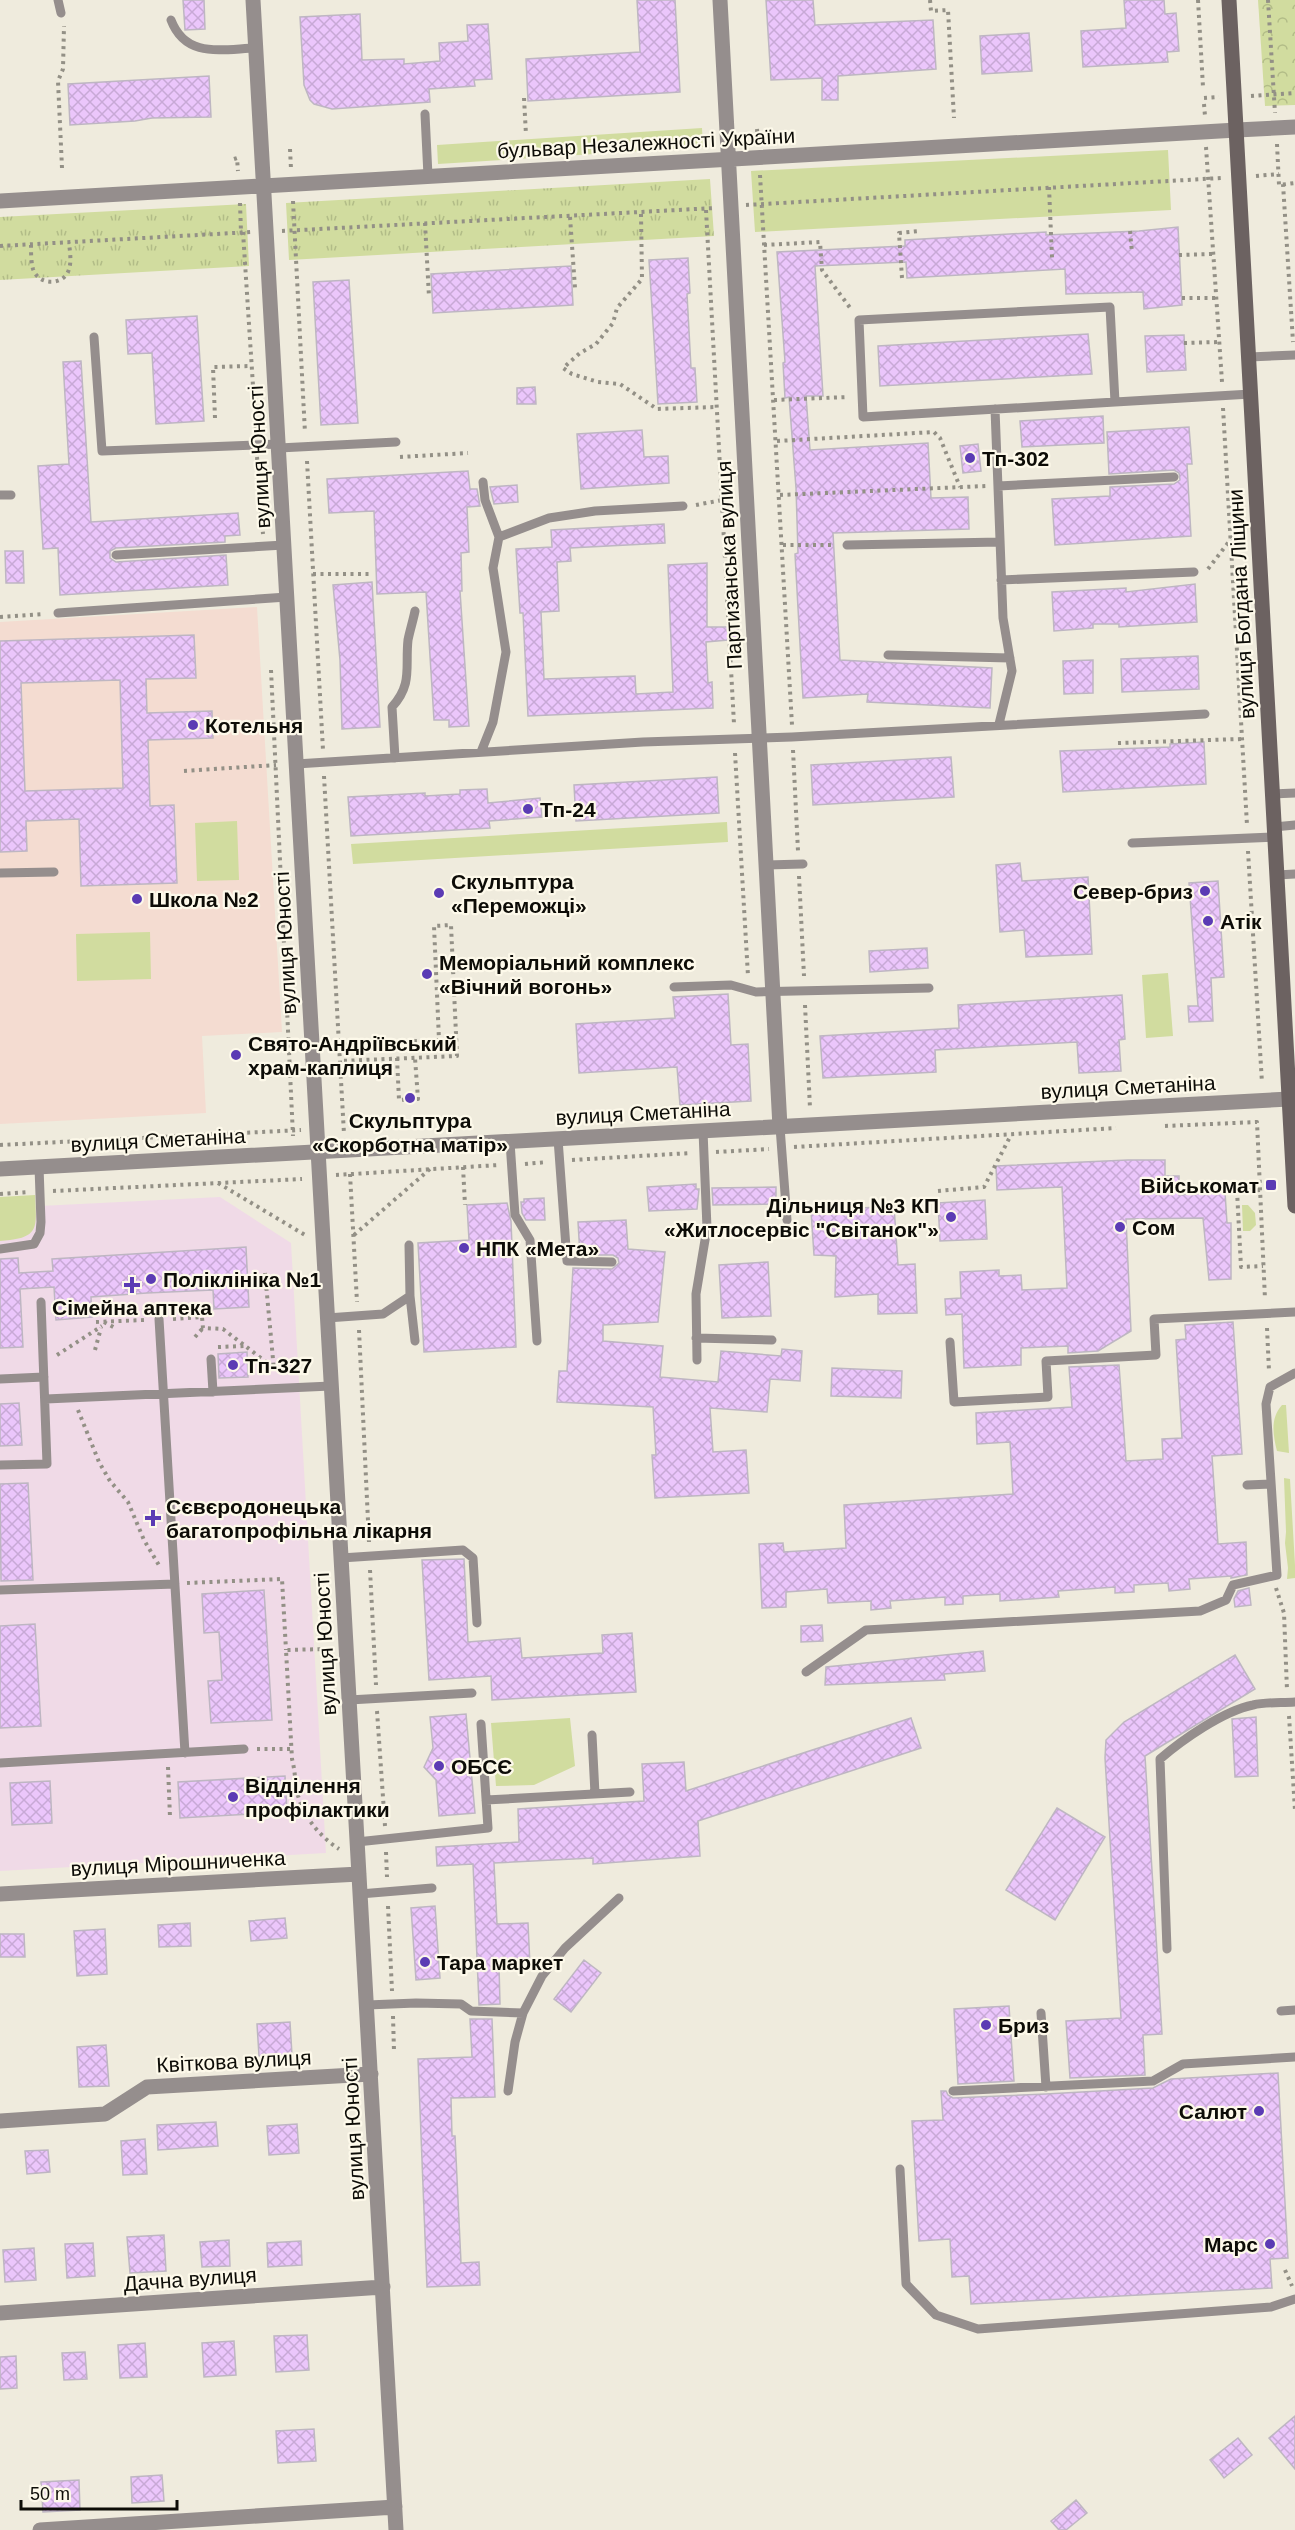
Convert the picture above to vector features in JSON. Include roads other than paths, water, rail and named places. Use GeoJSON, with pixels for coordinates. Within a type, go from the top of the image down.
{"type":"FeatureCollection","features":[{"type":"Feature","properties":{"kind":"main road","name":"вулиця Богдана Ліщини"},"geometry":{"type":"LineString","coordinates":[[1229,0],[1274,832],[1292,1101],[1295,1206]]}},
{"type":"Feature","properties":{"kind":"street","name":"вулиця Юності"},"geometry":{"type":"LineString","coordinates":[[253,0],[396,2530]]}},
{"type":"Feature","properties":{"kind":"street","name":"Партизанська вулиця"},"geometry":{"type":"LineString","coordinates":[[720,0],[780,1127]]}},
{"type":"Feature","properties":{"kind":"street","name":"бульвар Незалежності України"},"geometry":{"type":"LineString","coordinates":[[0,201],[1295,127]]}},
{"type":"Feature","properties":{"kind":"street","name":"вулиця Сметаніна"},"geometry":{"type":"LineString","coordinates":[[0,1169],[1292,1101]]}},
{"type":"Feature","properties":{"kind":"street","name":"вулиця Мірошниченка"},"geometry":{"type":"LineString","coordinates":[[0,1894],[359,1874]]}},
{"type":"Feature","properties":{"kind":"street","name":"Квіткова вулиця"},"geometry":{"type":"LineString","coordinates":[[0,2121],[105,2114],[147,2087],[370,2074]]}},
{"type":"Feature","properties":{"kind":"street","name":"Дачна вулиця"},"geometry":{"type":"LineString","coordinates":[[0,2313],[383,2287]]}},
{"type":"Feature","properties":{"kind":"street"},"geometry":{"type":"LineString","coordinates":[[40,2530],[395,2507]]}},
{"type":"Feature","properties":{"kind":"lane"},"geometry":{"type":"LineString","coordinates":[[58,0],[61,13]]}},
{"type":"Feature","properties":{"kind":"lane"},"geometry":{"type":"LineString","coordinates":[[171,20],[182,40],[200,49],[256,48]]}},
{"type":"Feature","properties":{"kind":"lane"},"geometry":{"type":"LineString","coordinates":[[425,114],[428,176]]}},
{"type":"Feature","properties":{"kind":"lane"},"geometry":{"type":"LineString","coordinates":[[1115,402],[1110,307],[859,320],[863,417],[1251,394]]}},
{"type":"Feature","properties":{"kind":"lane"},"geometry":{"type":"LineString","coordinates":[[94,337],[102,451],[256,444],[306,446],[396,442]]}},
{"type":"Feature","properties":{"kind":"lane"},"geometry":{"type":"LineString","coordinates":[[1249,357],[1294,355]]}},
{"type":"Feature","properties":{"kind":"lane"},"geometry":{"type":"LineString","coordinates":[[995,409],[1003,618],[1012,671],[999,724]]}},
{"type":"Feature","properties":{"kind":"lane"},"geometry":{"type":"LineString","coordinates":[[998,486],[1174,477]]}},
{"type":"Feature","properties":{"kind":"lane"},"geometry":{"type":"LineString","coordinates":[[482,752],[493,722],[506,652],[493,568],[499,537],[485,500],[483,482]]}},
{"type":"Feature","properties":{"kind":"lane"},"geometry":{"type":"LineString","coordinates":[[0,495],[10,495]]}},
{"type":"Feature","properties":{"kind":"lane"},"geometry":{"type":"LineString","coordinates":[[499,537],[560,516],[595,511],[683,506]]}},
{"type":"Feature","properties":{"kind":"lane"},"geometry":{"type":"LineString","coordinates":[[848,545],[1000,542]]}},
{"type":"Feature","properties":{"kind":"lane"},"geometry":{"type":"LineString","coordinates":[[117,555],[284,545]]}},
{"type":"Feature","properties":{"kind":"lane"},"geometry":{"type":"LineString","coordinates":[[1001,580],[1194,572]]}},
{"type":"Feature","properties":{"kind":"lane"},"geometry":{"type":"LineString","coordinates":[[58,613],[287,597]]}},
{"type":"Feature","properties":{"kind":"lane"},"geometry":{"type":"LineString","coordinates":[[394,758],[392,706],[403,694],[409,665],[408,640],[415,611]]}},
{"type":"Feature","properties":{"kind":"lane"},"geometry":{"type":"LineString","coordinates":[[888,655],[1010,658]]}},
{"type":"Feature","properties":{"kind":"lane"},"geometry":{"type":"LineString","coordinates":[[296,764],[735,738],[1205,714]]}},
{"type":"Feature","properties":{"kind":"lane"},"geometry":{"type":"LineString","coordinates":[[1272,794],[1295,793]]}},
{"type":"Feature","properties":{"kind":"lane"},"geometry":{"type":"LineString","coordinates":[[1132,843],[1248,838],[1295,825]]}},
{"type":"Feature","properties":{"kind":"lane"},"geometry":{"type":"LineString","coordinates":[[766,865],[801,864]]}},
{"type":"Feature","properties":{"kind":"lane"},"geometry":{"type":"LineString","coordinates":[[0,873],[54,872]]}},
{"type":"Feature","properties":{"kind":"lane"},"geometry":{"type":"LineString","coordinates":[[1277,875],[1295,874]]}},
{"type":"Feature","properties":{"kind":"lane"},"geometry":{"type":"LineString","coordinates":[[674,987],[731,985],[756,992],[929,988]]}},
{"type":"Feature","properties":{"kind":"lane"},"geometry":{"type":"LineString","coordinates":[[780,1127],[787,1220]]}},
{"type":"Feature","properties":{"kind":"lane"},"geometry":{"type":"LineString","coordinates":[[696,1360],[696,1294],[707,1228],[703,1131]]}},
{"type":"Feature","properties":{"kind":"lane"},"geometry":{"type":"LineString","coordinates":[[558,1139],[567,1261],[612,1262]]}},
{"type":"Feature","properties":{"kind":"lane"},"geometry":{"type":"LineString","coordinates":[[510,1142],[515,1215],[530,1240],[537,1341]]}},
{"type":"Feature","properties":{"kind":"lane"},"geometry":{"type":"LineString","coordinates":[[0,1249],[34,1244],[40,1233],[39,1167]]}},
{"type":"Feature","properties":{"kind":"lane"},"geometry":{"type":"LineString","coordinates":[[409,1245],[410,1296],[415,1341]]}},
{"type":"Feature","properties":{"kind":"lane"},"geometry":{"type":"LineString","coordinates":[[327,1318],[383,1314],[410,1296]]}},
{"type":"Feature","properties":{"kind":"lane"},"geometry":{"type":"LineString","coordinates":[[0,1466],[47,1464],[41,1302]]}},
{"type":"Feature","properties":{"kind":"lane"},"geometry":{"type":"LineString","coordinates":[[950,1342],[954,1402],[1048,1397],[1046,1361],[1156,1355],[1154,1319],[1295,1312]]}},
{"type":"Feature","properties":{"kind":"lane"},"geometry":{"type":"LineString","coordinates":[[159,1319],[185,1753]]}},
{"type":"Feature","properties":{"kind":"lane"},"geometry":{"type":"LineString","coordinates":[[696,1338],[772,1340]]}},
{"type":"Feature","properties":{"kind":"lane"},"geometry":{"type":"LineString","coordinates":[[211,1359],[213,1392]]}},
{"type":"Feature","properties":{"kind":"lane"},"geometry":{"type":"LineString","coordinates":[[806,1672],[866,1630],[1200,1611],[1226,1600],[1233,1585],[1277,1575],[1266,1404],[1270,1387],[1295,1373]]}},
{"type":"Feature","properties":{"kind":"lane"},"geometry":{"type":"LineString","coordinates":[[0,1379],[44,1377]]}},
{"type":"Feature","properties":{"kind":"lane"},"geometry":{"type":"LineString","coordinates":[[46,1399],[332,1386]]}},
{"type":"Feature","properties":{"kind":"lane"},"geometry":{"type":"LineString","coordinates":[[1247,1485],[1271,1484]]}},
{"type":"Feature","properties":{"kind":"lane"},"geometry":{"type":"LineString","coordinates":[[341,1558],[463,1550],[473,1558],[477,1623]]}},
{"type":"Feature","properties":{"kind":"lane"},"geometry":{"type":"LineString","coordinates":[[0,1590],[175,1584]]}},
{"type":"Feature","properties":{"kind":"lane"},"geometry":{"type":"LineString","coordinates":[[349,1700],[472,1693]]}},
{"type":"Feature","properties":{"kind":"lane"},"geometry":{"type":"LineString","coordinates":[[1167,1949],[1160,1759],[1176,1745],[1229,1714],[1252,1705],[1295,1702]]}},
{"type":"Feature","properties":{"kind":"lane"},"geometry":{"type":"LineString","coordinates":[[357,1842],[488,1828],[481,1724]]}},
{"type":"Feature","properties":{"kind":"lane"},"geometry":{"type":"LineString","coordinates":[[592,1735],[594,1794]]}},
{"type":"Feature","properties":{"kind":"lane"},"geometry":{"type":"LineString","coordinates":[[0,1763],[244,1749]]}},
{"type":"Feature","properties":{"kind":"lane"},"geometry":{"type":"LineString","coordinates":[[486,1800],[630,1792]]}},
{"type":"Feature","properties":{"kind":"lane"},"geometry":{"type":"LineString","coordinates":[[360,1894],[432,1888]]}},
{"type":"Feature","properties":{"kind":"lane"},"geometry":{"type":"LineString","coordinates":[[508,2091],[515,2042],[523,2013],[542,1976],[565,1948],[594,1919],[619,1899]]}},
{"type":"Feature","properties":{"kind":"lane"},"geometry":{"type":"LineString","coordinates":[[367,2005],[461,2004],[471,2011],[523,2013]]}},
{"type":"Feature","properties":{"kind":"lane"},"geometry":{"type":"LineString","coordinates":[[1281,2011],[1295,2010]]}},
{"type":"Feature","properties":{"kind":"lane"},"geometry":{"type":"LineString","coordinates":[[1041,2013],[1046,2087]]}},
{"type":"Feature","properties":{"kind":"lane"},"geometry":{"type":"LineString","coordinates":[[953,2091],[1153,2081],[1183,2064],[1295,2058]]}},
{"type":"Feature","properties":{"kind":"lane"},"geometry":{"type":"LineString","coordinates":[[900,2169],[906,2284],[936,2315],[978,2329],[1271,2307],[1295,2299]]}},
{"type":"Feature","properties":{"kind":"place","name":"Тп-302"},"geometry":{"type":"Point","coordinates":[970,458]}},
{"type":"Feature","properties":{"kind":"place","name":"Котельня"},"geometry":{"type":"Point","coordinates":[193,725]}},
{"type":"Feature","properties":{"kind":"place","name":"Тп-24"},"geometry":{"type":"Point","coordinates":[528,809]}},
{"type":"Feature","properties":{"kind":"place","name":"Север-бриз"},"geometry":{"type":"Point","coordinates":[1205,891]}},
{"type":"Feature","properties":{"kind":"place","name":"Скульптура «Переможці»"},"geometry":{"type":"Point","coordinates":[439,893]}},
{"type":"Feature","properties":{"kind":"place","name":"Школа №2"},"geometry":{"type":"Point","coordinates":[137,899]}},
{"type":"Feature","properties":{"kind":"place","name":"Атік"},"geometry":{"type":"Point","coordinates":[1208,921]}},
{"type":"Feature","properties":{"kind":"place","name":"Меморіальний комплекс «Вічний вогонь»"},"geometry":{"type":"Point","coordinates":[427,974]}},
{"type":"Feature","properties":{"kind":"place","name":"Свято-Андріївський храм-каплиця"},"geometry":{"type":"Point","coordinates":[236,1055]}},
{"type":"Feature","properties":{"kind":"place","name":"Скульптура «Скорботна матір»"},"geometry":{"type":"Point","coordinates":[410,1098]}},
{"type":"Feature","properties":{"kind":"place","name":"Військомат"},"geometry":{"type":"Point","coordinates":[1271,1185]}},
{"type":"Feature","properties":{"kind":"place","name":"Дільниця №3 КП «Житлосервіс \"Світанок\"»"},"geometry":{"type":"Point","coordinates":[951,1217]}},
{"type":"Feature","properties":{"kind":"place","name":"Сом"},"geometry":{"type":"Point","coordinates":[1120,1227]}},
{"type":"Feature","properties":{"kind":"place","name":"НПК «Мета»"},"geometry":{"type":"Point","coordinates":[464,1248]}},
{"type":"Feature","properties":{"kind":"place","name":"Поліклініка №1"},"geometry":{"type":"Point","coordinates":[151,1279]}},
{"type":"Feature","properties":{"kind":"place","name":"Сімейна аптека"},"geometry":{"type":"Point","coordinates":[132,1285]}},
{"type":"Feature","properties":{"kind":"place","name":"Тп-327"},"geometry":{"type":"Point","coordinates":[233,1365]}},
{"type":"Feature","properties":{"kind":"place","name":"Сєвєродонецька багатопрофільна лікарня"},"geometry":{"type":"Point","coordinates":[153,1518]}},
{"type":"Feature","properties":{"kind":"place","name":"ОБСЄ"},"geometry":{"type":"Point","coordinates":[439,1766]}},
{"type":"Feature","properties":{"kind":"place","name":"Відділення профілактики"},"geometry":{"type":"Point","coordinates":[233,1797]}},
{"type":"Feature","properties":{"kind":"place","name":"Тара маркет"},"geometry":{"type":"Point","coordinates":[425,1962]}},
{"type":"Feature","properties":{"kind":"place","name":"Бриз"},"geometry":{"type":"Point","coordinates":[986,2025]}},
{"type":"Feature","properties":{"kind":"place","name":"Салют"},"geometry":{"type":"Point","coordinates":[1259,2111]}},
{"type":"Feature","properties":{"kind":"place","name":"Марс"},"geometry":{"type":"Point","coordinates":[1270,2244]}}]}
